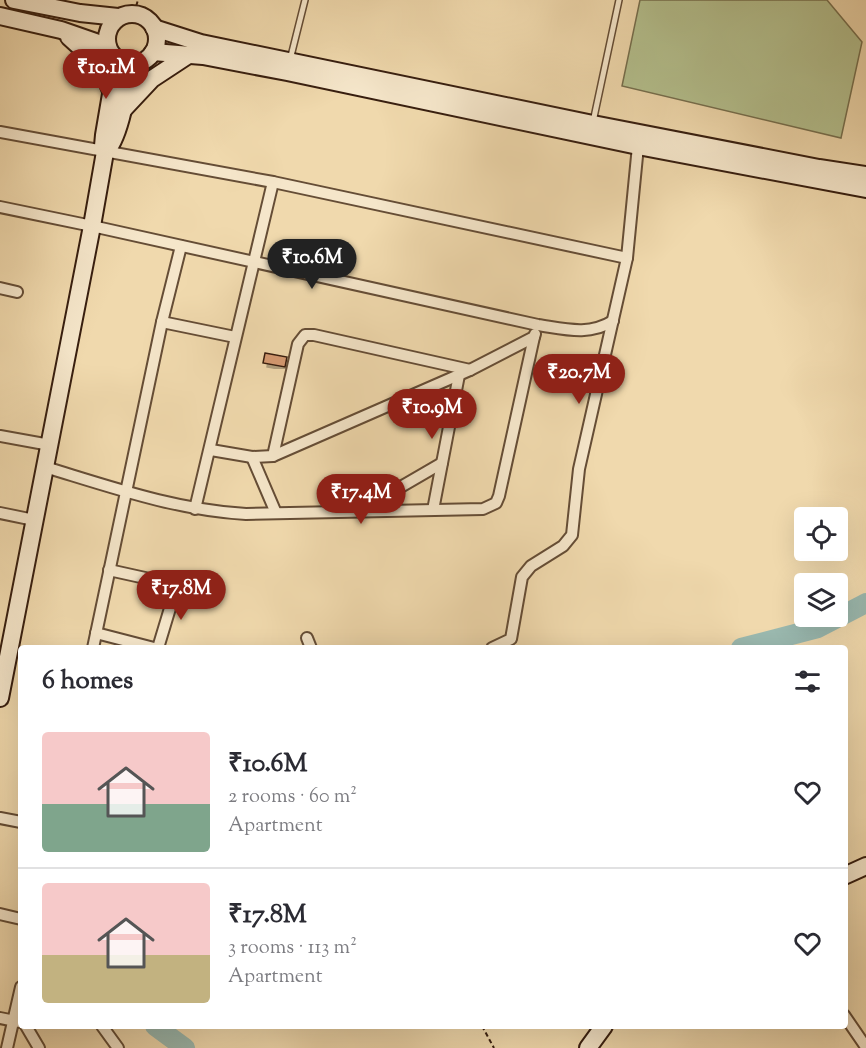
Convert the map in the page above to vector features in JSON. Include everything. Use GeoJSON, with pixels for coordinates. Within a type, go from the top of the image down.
{"type":"FeatureCollection","features":[{"type":"Feature","properties":{"kind":"main road"},"geometry":{"type":"LineString","coordinates":[[0,16],[61,30],[119,56],[140,62],[153,52],[156,44],[154,28],[149,21],[130,10],[69,11],[14,0]]}},
{"type":"Feature","properties":{"kind":"main road"},"geometry":{"type":"LineString","coordinates":[[105,152],[114,143],[122,112],[119,56],[108,30],[130,10]]}},
{"type":"Feature","properties":{"kind":"main road"},"geometry":{"type":"LineString","coordinates":[[154,28],[201,43],[593,124],[866,175]]}},
{"type":"Feature","properties":{"kind":"main road"},"geometry":{"type":"LineString","coordinates":[[61,30],[101,66],[111,92]]}},
{"type":"Feature","properties":{"kind":"main road"},"geometry":{"type":"LineString","coordinates":[[153,52],[190,54],[287,72],[638,146],[866,189]]}},
{"type":"Feature","properties":{"kind":"main road"},"geometry":{"type":"LineString","coordinates":[[122,112],[152,79],[190,54]]}},
{"type":"Feature","properties":{"kind":"main road"},"geometry":{"type":"LineString","coordinates":[[0,698],[92,226],[105,152],[103,140],[119,56]]}},
{"type":"Feature","properties":{"kind":"main road"},"geometry":{"type":"LineString","coordinates":[[848,874],[866,866]]}},
{"type":"Feature","properties":{"kind":"main road"},"geometry":{"type":"LineString","coordinates":[[588,1048],[602,1029]]}},
{"type":"Feature","properties":{"kind":"street"},"geometry":{"type":"LineString","coordinates":[[0,132],[273,183],[627,258]]}},
{"type":"Feature","properties":{"kind":"street"},"geometry":{"type":"LineString","coordinates":[[498,645],[511,639],[522,577],[526,570],[563,546],[572,535],[579,469],[627,258],[638,146]]}},
{"type":"Feature","properties":{"kind":"street"},"geometry":{"type":"LineString","coordinates":[[195,509],[273,183]]}},
{"type":"Feature","properties":{"kind":"street"},"geometry":{"type":"LineString","coordinates":[[0,207],[538,325],[585,331],[603,327],[613,321]]}},
{"type":"Feature","properties":{"kind":"street"},"geometry":{"type":"LineString","coordinates":[[94,645],[162,322],[181,246]]}},
{"type":"Feature","properties":{"kind":"street"},"geometry":{"type":"LineString","coordinates":[[0,288],[17,292]]}},
{"type":"Feature","properties":{"kind":"street"},"geometry":{"type":"LineString","coordinates":[[162,322],[235,338]]}},
{"type":"Feature","properties":{"kind":"street"},"geometry":{"type":"LineString","coordinates":[[45,466],[127,492],[195,509],[246,514],[483,509],[496,503],[538,325]]}},
{"type":"Feature","properties":{"kind":"street"},"geometry":{"type":"LineString","coordinates":[[273,456],[298,344],[305,335],[470,370]]}},
{"type":"Feature","properties":{"kind":"street"},"geometry":{"type":"LineString","coordinates":[[210,450],[252,457],[273,456],[470,370],[534,337]]}},
{"type":"Feature","properties":{"kind":"street"},"geometry":{"type":"LineString","coordinates":[[433,510],[459,375]]}},
{"type":"Feature","properties":{"kind":"street"},"geometry":{"type":"LineString","coordinates":[[0,436],[50,445]]}},
{"type":"Feature","properties":{"kind":"street"},"geometry":{"type":"LineString","coordinates":[[252,457],[276,513]]}},
{"type":"Feature","properties":{"kind":"street"},"geometry":{"type":"LineString","coordinates":[[358,511],[442,463]]}},
{"type":"Feature","properties":{"kind":"street"},"geometry":{"type":"LineString","coordinates":[[0,513],[34,520]]}},
{"type":"Feature","properties":{"kind":"street"},"geometry":{"type":"LineString","coordinates":[[109,570],[213,593]]}},
{"type":"Feature","properties":{"kind":"street"},"geometry":{"type":"LineString","coordinates":[[157,645],[177,585]]}},
{"type":"Feature","properties":{"kind":"street"},"geometry":{"type":"LineString","coordinates":[[96,633],[144,645]]}},
{"type":"Feature","properties":{"kind":"street"},"geometry":{"type":"LineString","coordinates":[[0,818],[18,821]]}},
{"type":"Feature","properties":{"kind":"street"},"geometry":{"type":"LineString","coordinates":[[0,914],[18,918]]}},
{"type":"Feature","properties":{"kind":"street"},"geometry":{"type":"LineString","coordinates":[[0,1018],[18,1019]]}},
{"type":"Feature","properties":{"kind":"street"},"geometry":{"type":"LineString","coordinates":[[7,1048],[18,1021]]}},
{"type":"Feature","properties":{"kind":"street"},"geometry":{"type":"LineString","coordinates":[[848,1021],[866,1047]]}},
{"type":"Feature","properties":{"kind":"street"},"geometry":{"type":"LineString","coordinates":[[28,1029],[39,1048]]}},
{"type":"Feature","properties":{"kind":"street"},"geometry":{"type":"LineString","coordinates":[[104,1029],[118,1048]]}},
{"type":"Feature","properties":{"kind":"lane"},"geometry":{"type":"LineString","coordinates":[[290,60],[304,0]]}},
{"type":"Feature","properties":{"kind":"lane"},"geometry":{"type":"LineString","coordinates":[[593,124],[620,0]]}},
{"type":"Feature","properties":{"kind":"path"},"geometry":{"type":"LineString","coordinates":[[484,1029],[494,1048]]}},
{"type":"Feature","properties":{"kind":"green space"},"geometry":{"type":"Polygon","coordinates":[[[640,0],[827,0],[862,42],[841,138],[622,86],[640,0]]]}},
{"type":"Feature","properties":{"kind":"building"},"geometry":{"type":"Polygon","coordinates":[[[265,353],[287,357],[285,367],[263,363],[265,353]]]}},
{"type":"Feature","properties":{"kind":"waterway"},"geometry":{"type":"LineString","coordinates":[[753,645],[818,628],[866,603]]}},
{"type":"Feature","properties":{"kind":"waterway"},"geometry":{"type":"LineString","coordinates":[[159,1029],[185,1048]]}}]}
